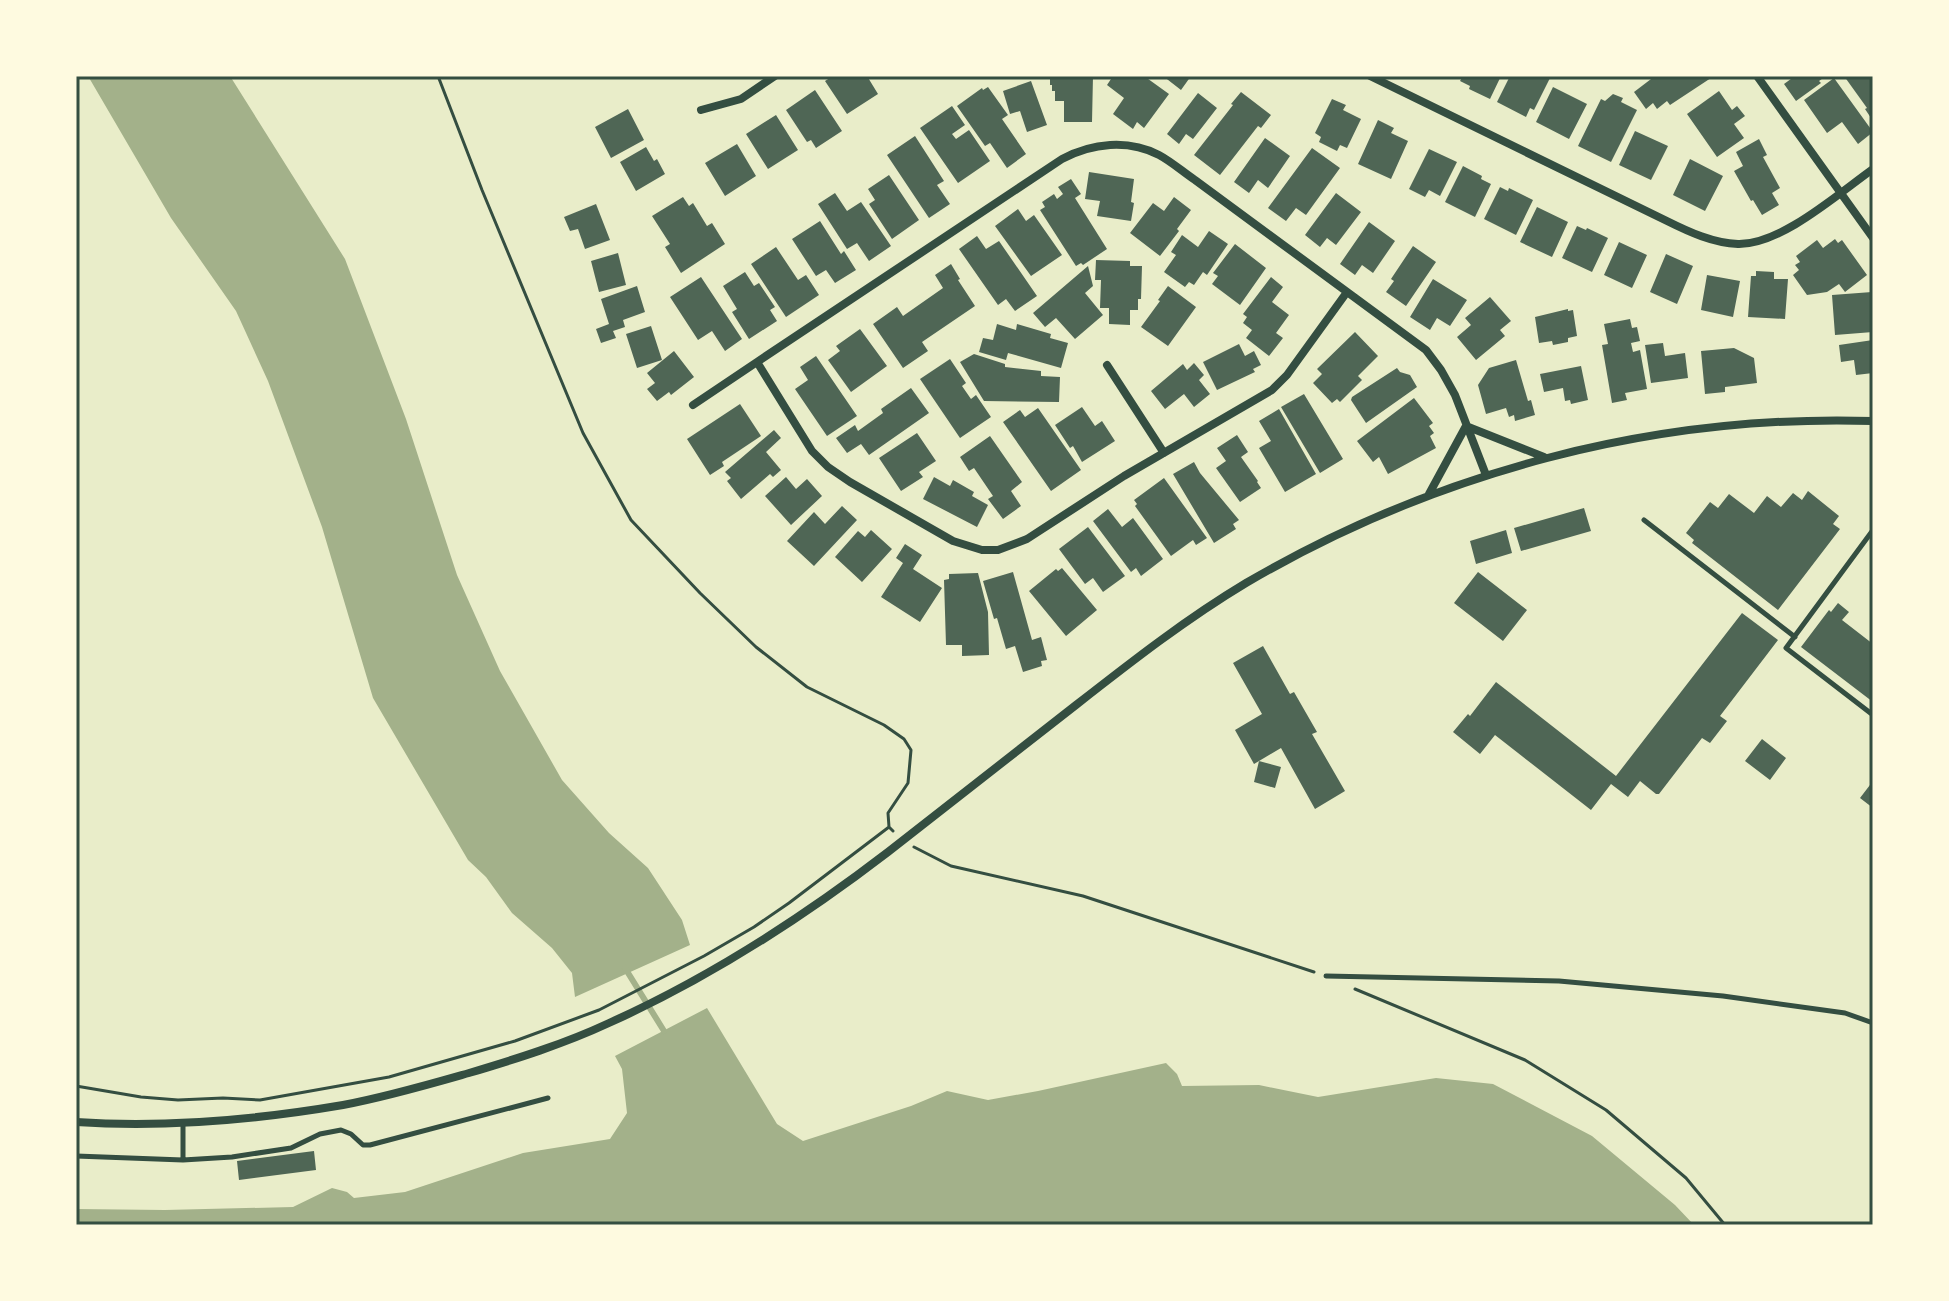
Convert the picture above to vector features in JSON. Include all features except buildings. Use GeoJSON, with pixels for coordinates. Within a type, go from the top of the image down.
{"type":"FeatureCollection","features":[{"type":"Feature","properties":{"kind":"street"},"geometry":{"type":"LineString","coordinates":[[701,110],[741,99],[775,76]]}},
{"type":"Feature","properties":{"kind":"street"},"geometry":{"type":"LineString","coordinates":[[1370,76],[1699,236],[1736,244],[1769,238],[1790,228],[1873,169]]}},
{"type":"Feature","properties":{"kind":"street"},"geometry":{"type":"LineString","coordinates":[[1757,76],[1873,238]]}},
{"type":"Feature","properties":{"kind":"street"},"geometry":{"type":"LineString","coordinates":[[693,405],[1062,159],[1080,149],[1115,144],[1141,147],[1159,155],[1426,350],[1455,395],[1486,475]]}},
{"type":"Feature","properties":{"kind":"street"},"geometry":{"type":"LineString","coordinates":[[757,362],[812,451],[828,467],[953,541],[982,550],[998,550],[1027,539],[1124,476],[1272,390],[1287,375],[1347,292]]}},
{"type":"Feature","properties":{"kind":"street"},"geometry":{"type":"LineString","coordinates":[[1107,365],[1164,453]]}},
{"type":"Feature","properties":{"kind":"street"},"geometry":{"type":"LineString","coordinates":[[76,1122],[183,1123],[253,1119],[347,1104],[418,1087],[556,1045],[607,1025],[710,971],[798,918],[902,841],[1168,633],[1243,585],[1323,541],[1428,495],[1486,475],[1614,441],[1759,423],[1873,421]]}},
{"type":"Feature","properties":{"kind":"street"},"geometry":{"type":"LineString","coordinates":[[1466,426],[1544,458]]}},
{"type":"Feature","properties":{"kind":"street"},"geometry":{"type":"LineString","coordinates":[[1428,495],[1466,426]]}},
{"type":"Feature","properties":{"kind":"lane"},"geometry":{"type":"LineString","coordinates":[[1644,520],[1795,637]]}},
{"type":"Feature","properties":{"kind":"lane"},"geometry":{"type":"LineString","coordinates":[[1873,530],[1786,648],[1873,715]]}},
{"type":"Feature","properties":{"kind":"lane"},"geometry":{"type":"LineString","coordinates":[[1326,976],[1559,981],[1723,996],[1845,1013],[1873,1023]]}},
{"type":"Feature","properties":{"kind":"lane"},"geometry":{"type":"LineString","coordinates":[[76,1156],[183,1160],[232,1157],[291,1148],[320,1134],[341,1130],[363,1145],[370,1145],[548,1098]]}},
{"type":"Feature","properties":{"kind":"lane"},"geometry":{"type":"LineString","coordinates":[[183,1123],[183,1160]]}},
{"type":"Feature","properties":{"kind":"path"},"geometry":{"type":"LineString","coordinates":[[438,76],[583,433],[631,520],[756,647],[807,687],[884,725],[904,739],[911,750],[908,783],[888,813],[889,827],[902,841],[951,866],[1083,896],[1326,976]]}},
{"type":"Feature","properties":{"kind":"path"},"geometry":{"type":"LineString","coordinates":[[76,1086],[178,1100],[260,1100],[431,1066],[515,1041],[599,1010],[704,956],[789,903],[889,827]]}},
{"type":"Feature","properties":{"kind":"path"},"geometry":{"type":"LineString","coordinates":[[1351,987],[1525,1060],[1606,1110],[1686,1178],[1725,1225]]}},
{"type":"Feature","properties":{"kind":"shaded area"},"geometry":{"type":"Polygon","coordinates":[[[88,76],[230,76],[345,259],[406,419],[457,575],[500,671],[562,780],[609,833],[648,868],[682,920],[690,945],[575,997],[572,973],[552,948],[512,913],[486,877],[468,860],[373,698],[322,527],[268,381],[236,311],[171,218],[88,76]]]}},
{"type":"Feature","properties":{"kind":"shaded area"},"geometry":{"type":"Polygon","coordinates":[[[707,1008],[777,1124],[803,1141],[947,1091],[988,1100],[1166,1063],[1177,1074],[1182,1086],[1259,1085],[1318,1097],[1436,1078],[1493,1084],[1592,1136],[1675,1205],[1694,1225],[76,1225],[76,1209],[293,1207],[332,1188],[347,1192],[354,1198],[405,1192],[523,1153],[610,1139],[627,1113],[622,1069],[615,1056],[707,1008]]]}},
{"type":"Feature","properties":{"kind":"waterway"},"geometry":{"type":"LineString","coordinates":[[625,968],[664,1031]]}}]}
